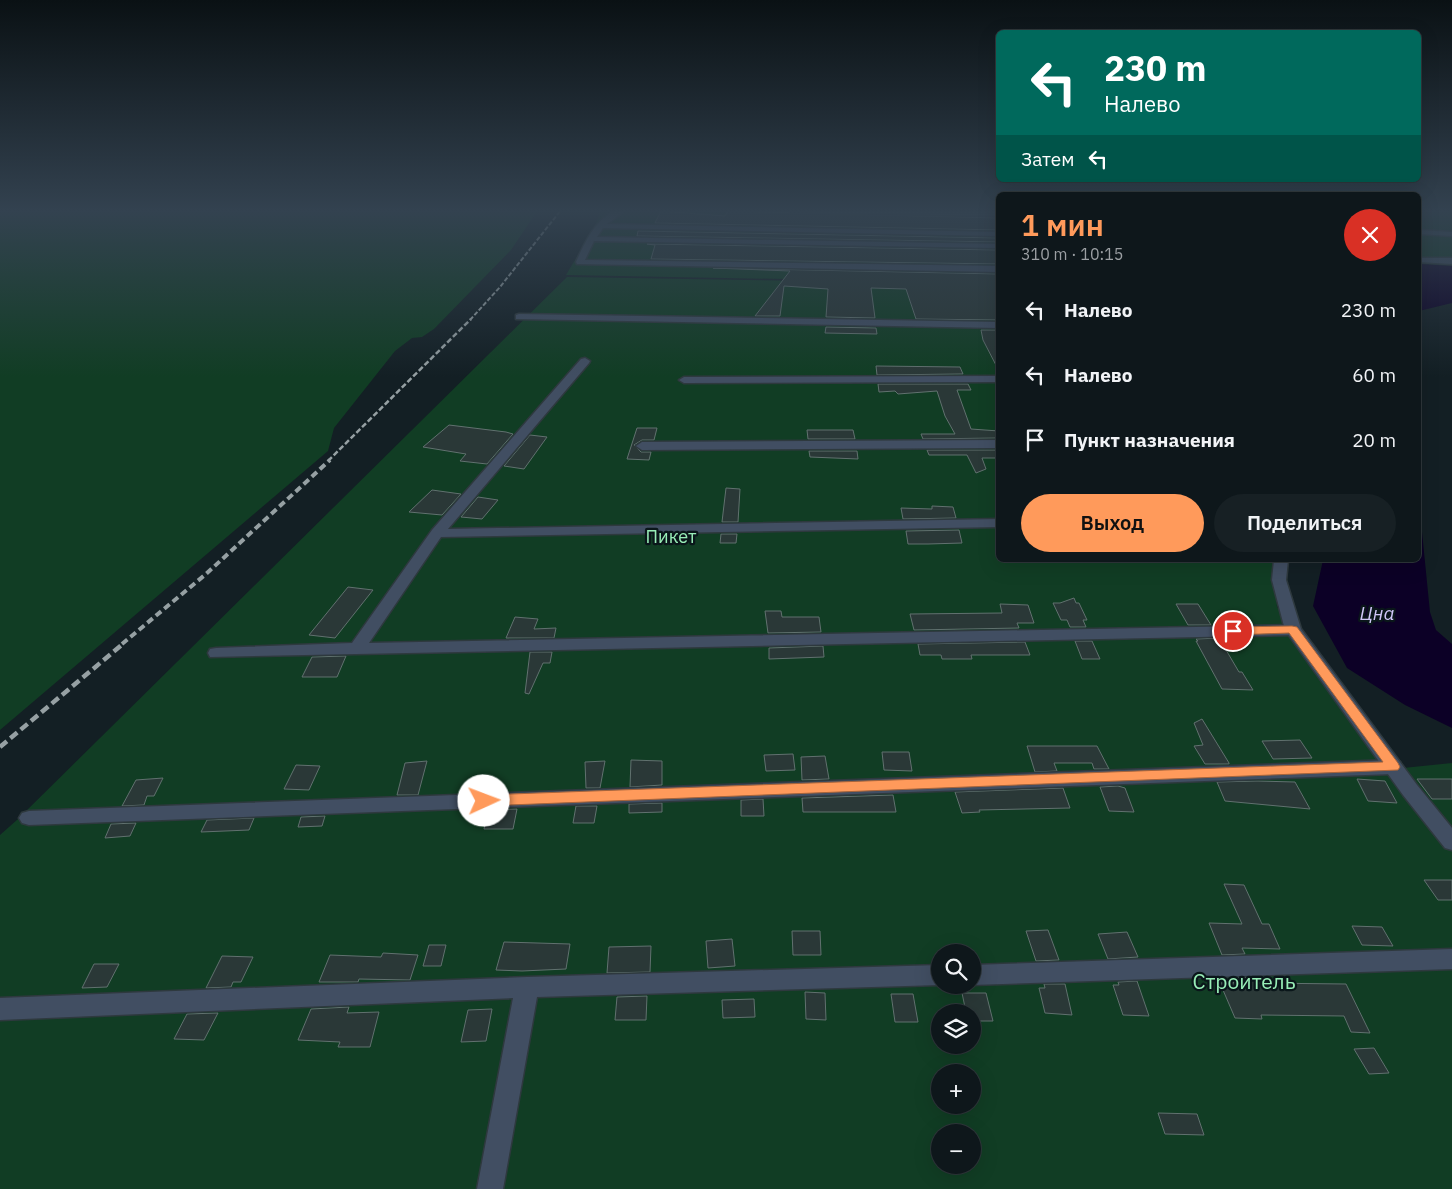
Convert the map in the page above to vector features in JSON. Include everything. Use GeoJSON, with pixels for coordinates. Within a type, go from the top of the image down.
{"type":"FeatureCollection","features":[{"type":"Feature","properties":{"kind":"street"},"geometry":{"type":"LineString","coordinates":[[789,265],[996,269]]}},
{"type":"Feature","properties":{"kind":"street"},"geometry":{"type":"LineString","coordinates":[[519,317],[996,325]]}},
{"type":"Feature","properties":{"kind":"street"},"geometry":{"type":"LineString","coordinates":[[357,648],[437,533],[585,361]]}},
{"type":"Feature","properties":{"kind":"street"},"geometry":{"type":"LineString","coordinates":[[684,380],[996,379]]}},
{"type":"Feature","properties":{"kind":"street"},"geometry":{"type":"LineString","coordinates":[[642,446],[996,444]]}},
{"type":"Feature","properties":{"kind":"street"},"geometry":{"type":"LineString","coordinates":[[437,533],[996,523]]}},
{"type":"Feature","properties":{"kind":"street"},"geometry":{"type":"LineString","coordinates":[[1280,562],[1279,580],[1292,630],[1452,842]]}},
{"type":"Feature","properties":{"kind":"street"},"geometry":{"type":"LineString","coordinates":[[216,653],[357,648],[1292,630]]}},
{"type":"Feature","properties":{"kind":"street"},"geometry":{"type":"LineString","coordinates":[[29,818],[1394,767]]}},
{"type":"Feature","properties":{"kind":"street"},"geometry":{"type":"LineString","coordinates":[[981,975],[1452,959]]}},
{"type":"Feature","properties":{"kind":"street"},"geometry":{"type":"LineString","coordinates":[[0,1009],[527,987],[931,976]]}},
{"type":"Feature","properties":{"kind":"street"},"geometry":{"type":"LineString","coordinates":[[490,1189],[527,987]]}},
{"type":"Feature","properties":{"kind":"green space"},"geometry":{"type":"Polygon","coordinates":[[[0,265],[496,265],[434,329],[422,337],[412,338],[395,351],[334,428],[328,451],[0,730],[0,265]]]}},
{"type":"Feature","properties":{"kind":"green space"},"geometry":{"type":"Polygon","coordinates":[[[572,265],[996,265],[996,283],[566,275],[572,265]]]}},
{"type":"Feature","properties":{"kind":"green space","name":"Пикет"},"geometry":{"type":"Polygon","coordinates":[[[567,277],[996,284],[996,562],[1274,562],[1277,607],[1403,767],[20,817],[567,277]]]}},
{"type":"Feature","properties":{"kind":"green space","name":"Строитель"},"geometry":{"type":"Polygon","coordinates":[[[1452,763],[1452,1189],[0,1189],[0,835],[18,819],[1403,768],[1452,763]]]}},
{"type":"Feature","properties":{"kind":"water"},"geometry":{"type":"Polygon","coordinates":[[[1421,265],[1452,266],[1452,303],[1421,311],[1421,265]]]}},
{"type":"Feature","properties":{"kind":"water","name":"Цна"},"geometry":{"type":"Polygon","coordinates":[[[1421,522],[1430,612],[1436,630],[1452,644],[1452,728],[1405,705],[1347,668],[1313,606],[1323,562],[1421,562],[1421,522]]]}},
{"type":"Feature","properties":{"kind":"building"},"geometry":{"type":"Polygon","coordinates":[[[713,268],[996,274],[996,320],[916,319],[906,289],[871,288],[875,318],[826,317],[828,289],[784,286],[780,316],[755,316],[790,271],[713,268]]]}},
{"type":"Feature","properties":{"kind":"building"},"geometry":{"type":"Polygon","coordinates":[[[826,327],[876,328],[877,334],[825,333],[826,327]]]}},
{"type":"Feature","properties":{"kind":"building"},"geometry":{"type":"Polygon","coordinates":[[[981,330],[996,330],[996,365],[983,340],[981,330]]]}},
{"type":"Feature","properties":{"kind":"building"},"geometry":{"type":"Polygon","coordinates":[[[876,366],[960,367],[963,374],[877,375],[876,366]]]}},
{"type":"Feature","properties":{"kind":"building"},"geometry":{"type":"Polygon","coordinates":[[[878,384],[968,384],[971,390],[957,390],[971,429],[996,431],[996,438],[923,439],[921,434],[955,434],[945,416],[937,391],[898,394],[895,391],[879,392],[878,384]]]}},
{"type":"Feature","properties":{"kind":"building"},"geometry":{"type":"Polygon","coordinates":[[[449,425],[513,434],[487,464],[460,461],[466,454],[423,447],[449,425]]]}},
{"type":"Feature","properties":{"kind":"building"},"geometry":{"type":"Polygon","coordinates":[[[637,428],[657,428],[654,440],[642,440],[634,445],[641,452],[651,452],[649,460],[627,459],[637,428]]]}},
{"type":"Feature","properties":{"kind":"building"},"geometry":{"type":"Polygon","coordinates":[[[807,430],[853,430],[855,439],[808,439],[807,430]]]}},
{"type":"Feature","properties":{"kind":"building"},"geometry":{"type":"Polygon","coordinates":[[[530,435],[547,437],[524,469],[504,466],[530,435]]]}},
{"type":"Feature","properties":{"kind":"building"},"geometry":{"type":"Polygon","coordinates":[[[927,450],[996,450],[996,458],[982,458],[986,469],[976,473],[967,455],[929,455],[927,450]]]}},
{"type":"Feature","properties":{"kind":"building"},"geometry":{"type":"Polygon","coordinates":[[[809,451],[857,451],[858,459],[810,457],[809,451]]]}},
{"type":"Feature","properties":{"kind":"building"},"geometry":{"type":"Polygon","coordinates":[[[726,488],[740,489],[738,522],[722,522],[726,488]]]}},
{"type":"Feature","properties":{"kind":"building"},"geometry":{"type":"Polygon","coordinates":[[[432,490],[461,494],[442,515],[409,512],[432,490]]]}},
{"type":"Feature","properties":{"kind":"building"},"geometry":{"type":"Polygon","coordinates":[[[478,497],[498,500],[482,519],[461,517],[478,497]]]}},
{"type":"Feature","properties":{"kind":"building"},"geometry":{"type":"Polygon","coordinates":[[[932,506],[953,507],[956,518],[903,519],[901,508],[932,509],[932,506]]]}},
{"type":"Feature","properties":{"kind":"building"},"geometry":{"type":"Polygon","coordinates":[[[959,530],[962,543],[928,544],[908,544],[906,531],[959,530]]]}},
{"type":"Feature","properties":{"kind":"building"},"geometry":{"type":"Polygon","coordinates":[[[721,534],[737,534],[736,543],[720,543],[721,534]]]}},
{"type":"Feature","properties":{"kind":"building"},"geometry":{"type":"Polygon","coordinates":[[[348,587],[373,590],[335,638],[309,635],[348,587]]]}},
{"type":"Feature","properties":{"kind":"building"},"geometry":{"type":"Polygon","coordinates":[[[1074,598],[1076,603],[1079,603],[1087,620],[1083,620],[1086,627],[1070,627],[1067,620],[1061,620],[1053,603],[1060,603],[1074,598]]]}},
{"type":"Feature","properties":{"kind":"building"},"geometry":{"type":"Polygon","coordinates":[[[1000,604],[1028,605],[1034,623],[1017,623],[1019,628],[914,630],[910,614],[1002,613],[1000,604]]]}},
{"type":"Feature","properties":{"kind":"building"},"geometry":{"type":"Polygon","coordinates":[[[1176,604],[1198,604],[1211,625],[1188,625],[1176,604]]]}},
{"type":"Feature","properties":{"kind":"building"},"geometry":{"type":"Polygon","coordinates":[[[765,611],[781,611],[782,617],[819,617],[821,632],[768,633],[765,611]]]}},
{"type":"Feature","properties":{"kind":"building"},"geometry":{"type":"Polygon","coordinates":[[[515,617],[538,619],[534,629],[556,628],[554,638],[506,638],[515,617]]]}},
{"type":"Feature","properties":{"kind":"building"},"geometry":{"type":"Polygon","coordinates":[[[1219,638],[1239,672],[1242,672],[1253,690],[1222,689],[1196,641],[1198,641],[1196,639],[1219,638]]]}},
{"type":"Feature","properties":{"kind":"building"},"geometry":{"type":"Polygon","coordinates":[[[1075,641],[1092,641],[1100,659],[1082,659],[1075,641]]]}},
{"type":"Feature","properties":{"kind":"building"},"geometry":{"type":"Polygon","coordinates":[[[1025,642],[1030,655],[971,655],[972,659],[942,659],[941,655],[920,655],[918,644],[1025,642]]]}},
{"type":"Feature","properties":{"kind":"building"},"geometry":{"type":"Polygon","coordinates":[[[823,646],[824,657],[769,659],[769,648],[823,646]]]}},
{"type":"Feature","properties":{"kind":"building"},"geometry":{"type":"Polygon","coordinates":[[[530,652],[552,652],[550,663],[543,663],[529,694],[525,693],[530,652]]]}},
{"type":"Feature","properties":{"kind":"building"},"geometry":{"type":"Polygon","coordinates":[[[346,656],[337,677],[302,677],[312,657],[346,656]]]}},
{"type":"Feature","properties":{"kind":"building"},"geometry":{"type":"Polygon","coordinates":[[[1202,719],[1229,764],[1205,764],[1194,746],[1203,745],[1194,723],[1202,719]]]}},
{"type":"Feature","properties":{"kind":"building"},"geometry":{"type":"Polygon","coordinates":[[[1300,740],[1312,758],[1273,759],[1262,741],[1300,740]]]}},
{"type":"Feature","properties":{"kind":"building"},"geometry":{"type":"Polygon","coordinates":[[[1027,746],[1097,746],[1109,769],[1094,769],[1092,763],[1054,763],[1057,771],[1035,772],[1027,746]]]}},
{"type":"Feature","properties":{"kind":"building"},"geometry":{"type":"Polygon","coordinates":[[[882,752],[909,752],[912,771],[884,770],[882,752]]]}},
{"type":"Feature","properties":{"kind":"building"},"geometry":{"type":"Polygon","coordinates":[[[793,754],[795,770],[766,771],[764,755],[793,754]]]}},
{"type":"Feature","properties":{"kind":"building"},"geometry":{"type":"Polygon","coordinates":[[[825,756],[829,779],[802,780],[801,757],[825,756]]]}},
{"type":"Feature","properties":{"kind":"building"},"geometry":{"type":"Polygon","coordinates":[[[631,760],[662,761],[662,785],[630,787],[631,760]]]}},
{"type":"Feature","properties":{"kind":"building"},"geometry":{"type":"Polygon","coordinates":[[[427,761],[418,795],[397,795],[405,763],[427,761]]]}},
{"type":"Feature","properties":{"kind":"building"},"geometry":{"type":"Polygon","coordinates":[[[605,761],[600,788],[586,788],[585,762],[605,761]]]}},
{"type":"Feature","properties":{"kind":"building"},"geometry":{"type":"Polygon","coordinates":[[[296,765],[320,766],[309,790],[284,789],[296,765]]]}},
{"type":"Feature","properties":{"kind":"building"},"geometry":{"type":"Polygon","coordinates":[[[163,778],[154,796],[147,796],[144,805],[122,806],[136,780],[163,778]]]}},
{"type":"Feature","properties":{"kind":"building"},"geometry":{"type":"Polygon","coordinates":[[[1357,779],[1385,781],[1397,803],[1368,801],[1357,779]]]}},
{"type":"Feature","properties":{"kind":"building"},"geometry":{"type":"Polygon","coordinates":[[[1417,779],[1452,779],[1452,799],[1432,799],[1417,779]]]}},
{"type":"Feature","properties":{"kind":"building"},"geometry":{"type":"Polygon","coordinates":[[[1217,782],[1295,782],[1310,809],[1225,801],[1217,782]]]}},
{"type":"Feature","properties":{"kind":"building"},"geometry":{"type":"Polygon","coordinates":[[[1118,786],[1125,788],[1134,812],[1109,811],[1100,787],[1118,786]]]}},
{"type":"Feature","properties":{"kind":"building"},"geometry":{"type":"Polygon","coordinates":[[[1063,788],[1070,808],[979,810],[980,812],[962,813],[955,792],[1063,788]]]}},
{"type":"Feature","properties":{"kind":"building"},"geometry":{"type":"Polygon","coordinates":[[[893,795],[896,812],[803,812],[802,798],[893,795]]]}},
{"type":"Feature","properties":{"kind":"building"},"geometry":{"type":"Polygon","coordinates":[[[763,799],[764,816],[741,816],[741,800],[763,799]]]}},
{"type":"Feature","properties":{"kind":"building"},"geometry":{"type":"Polygon","coordinates":[[[662,803],[662,812],[629,813],[629,804],[662,803]]]}},
{"type":"Feature","properties":{"kind":"building"},"geometry":{"type":"Polygon","coordinates":[[[576,806],[597,806],[594,823],[573,823],[576,806]]]}},
{"type":"Feature","properties":{"kind":"building"},"geometry":{"type":"Polygon","coordinates":[[[517,809],[513,829],[484,829],[488,810],[517,809]]]}},
{"type":"Feature","properties":{"kind":"building"},"geometry":{"type":"Polygon","coordinates":[[[325,816],[322,826],[298,827],[301,817],[325,816]]]}},
{"type":"Feature","properties":{"kind":"building"},"geometry":{"type":"Polygon","coordinates":[[[254,818],[249,830],[201,832],[207,820],[254,818]]]}},
{"type":"Feature","properties":{"kind":"building"},"geometry":{"type":"Polygon","coordinates":[[[136,823],[130,836],[105,838],[111,824],[136,823]]]}},
{"type":"Feature","properties":{"kind":"building"},"geometry":{"type":"Polygon","coordinates":[[[1424,880],[1452,880],[1452,900],[1438,900],[1424,880]]]}},
{"type":"Feature","properties":{"kind":"building"},"geometry":{"type":"Polygon","coordinates":[[[1224,884],[1244,885],[1262,924],[1269,924],[1280,949],[1242,948],[1245,954],[1222,955],[1209,923],[1242,924],[1224,884]]]}},
{"type":"Feature","properties":{"kind":"building"},"geometry":{"type":"Polygon","coordinates":[[[1352,926],[1382,927],[1393,946],[1362,945],[1352,926]]]}},
{"type":"Feature","properties":{"kind":"building"},"geometry":{"type":"Polygon","coordinates":[[[1048,930],[1059,960],[1036,961],[1026,931],[1048,930]]]}},
{"type":"Feature","properties":{"kind":"building"},"geometry":{"type":"Polygon","coordinates":[[[792,931],[820,931],[821,955],[793,955],[792,931]]]}},
{"type":"Feature","properties":{"kind":"building"},"geometry":{"type":"Polygon","coordinates":[[[1127,932],[1138,957],[1108,959],[1098,934],[1127,932]]]}},
{"type":"Feature","properties":{"kind":"building"},"geometry":{"type":"Polygon","coordinates":[[[732,939],[735,966],[708,968],[706,941],[732,939]]]}},
{"type":"Feature","properties":{"kind":"building"},"geometry":{"type":"Polygon","coordinates":[[[504,942],[570,944],[566,969],[496,970],[504,942]]]}},
{"type":"Feature","properties":{"kind":"building"},"geometry":{"type":"Polygon","coordinates":[[[429,945],[446,945],[441,966],[423,966],[429,945]]]}},
{"type":"Feature","properties":{"kind":"building"},"geometry":{"type":"Polygon","coordinates":[[[651,946],[650,972],[607,973],[609,947],[651,946]]]}},
{"type":"Feature","properties":{"kind":"building"},"geometry":{"type":"Polygon","coordinates":[[[383,953],[418,955],[410,980],[359,979],[358,982],[319,982],[330,955],[381,957],[383,953]]]}},
{"type":"Feature","properties":{"kind":"building"},"geometry":{"type":"Polygon","coordinates":[[[222,956],[253,957],[241,982],[233,982],[231,987],[206,988],[222,956]]]}},
{"type":"Feature","properties":{"kind":"building"},"geometry":{"type":"Polygon","coordinates":[[[94,964],[119,964],[107,987],[82,988],[94,964]]]}},
{"type":"Feature","properties":{"kind":"building"},"geometry":{"type":"Polygon","coordinates":[[[1255,977],[1257,983],[1346,984],[1370,1033],[1351,1032],[1344,1016],[1261,1015],[1262,1019],[1235,1018],[1220,983],[1234,983],[1232,978],[1255,977]]]}},
{"type":"Feature","properties":{"kind":"building"},"geometry":{"type":"Polygon","coordinates":[[[1137,981],[1149,1016],[1123,1015],[1113,985],[1119,985],[1118,982],[1137,981]]]}},
{"type":"Feature","properties":{"kind":"building"},"geometry":{"type":"Polygon","coordinates":[[[1044,984],[1065,984],[1072,1015],[1045,1013],[1039,988],[1045,988],[1044,984]]]}},
{"type":"Feature","properties":{"kind":"building"},"geometry":{"type":"Polygon","coordinates":[[[805,992],[825,993],[826,1020],[806,1019],[805,992]]]}},
{"type":"Feature","properties":{"kind":"building"},"geometry":{"type":"Polygon","coordinates":[[[986,993],[993,1021],[981,1021],[981,1004],[964,1004],[962,994],[986,993]]]}},
{"type":"Feature","properties":{"kind":"building"},"geometry":{"type":"Polygon","coordinates":[[[891,994],[913,994],[918,1022],[895,1022],[891,994]]]}},
{"type":"Feature","properties":{"kind":"building"},"geometry":{"type":"Polygon","coordinates":[[[647,996],[646,1020],[615,1020],[617,997],[647,996]]]}},
{"type":"Feature","properties":{"kind":"building"},"geometry":{"type":"Polygon","coordinates":[[[754,999],[755,1017],[723,1018],[722,1000],[754,999]]]}},
{"type":"Feature","properties":{"kind":"building"},"geometry":{"type":"Polygon","coordinates":[[[349,1007],[347,1013],[379,1012],[370,1047],[338,1047],[340,1042],[298,1040],[311,1009],[349,1007]]]}},
{"type":"Feature","properties":{"kind":"building"},"geometry":{"type":"Polygon","coordinates":[[[492,1009],[486,1041],[461,1042],[468,1010],[492,1009]]]}},
{"type":"Feature","properties":{"kind":"building"},"geometry":{"type":"Polygon","coordinates":[[[218,1013],[204,1040],[174,1039],[187,1014],[218,1013]]]}},
{"type":"Feature","properties":{"kind":"building"},"geometry":{"type":"Polygon","coordinates":[[[1374,1048],[1389,1073],[1369,1074],[1354,1049],[1374,1048]]]}},
{"type":"Feature","properties":{"kind":"building"},"geometry":{"type":"Polygon","coordinates":[[[1158,1113],[1197,1114],[1204,1135],[1165,1134],[1158,1113]]]}},
{"type":"Feature","properties":{"kind":"railway"},"geometry":{"type":"LineString","coordinates":[[470,320],[517,265]]}},
{"type":"Feature","properties":{"kind":"railway"},"geometry":{"type":"LineString","coordinates":[[328,461],[470,320]]}},
{"type":"Feature","properties":{"kind":"railway"},"geometry":{"type":"LineString","coordinates":[[122,644],[206,574],[330,460]]}},
{"type":"Feature","properties":{"kind":"railway"},"geometry":{"type":"LineString","coordinates":[[0,747],[124,643]]}},
{"type":"Feature","properties":{"kind":"route"},"geometry":{"type":"LineString","coordinates":[[484,801],[1394,767],[1292,630],[1233,631]]}}]}
